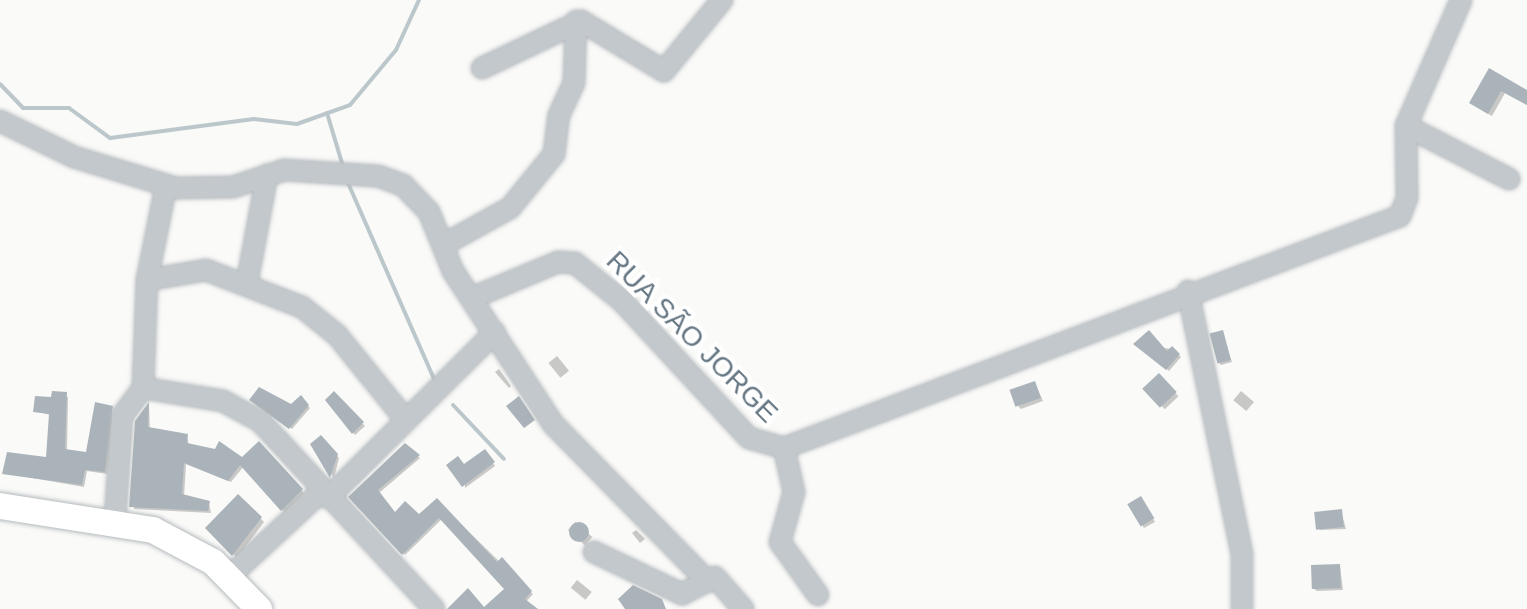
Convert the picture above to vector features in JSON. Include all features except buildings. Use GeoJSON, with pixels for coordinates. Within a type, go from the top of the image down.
{"type":"FeatureCollection","features":[{"type":"Feature","properties":{"kind":"main road"},"geometry":{"type":"LineString","coordinates":[[0,506],[115,520],[192,548],[229,577],[259,609]]}},
{"type":"Feature","properties":{"kind":"street"},"geometry":{"type":"LineString","coordinates":[[482,68],[576,21],[595,25],[657,71],[682,58],[722,0]]}},
{"type":"Feature","properties":{"kind":"street"},"geometry":{"type":"LineString","coordinates":[[818,595],[780,542],[794,492],[784,448],[1188,291],[1400,216],[1407,198],[1406,126],[1461,0]]}},
{"type":"Feature","properties":{"kind":"street"},"geometry":{"type":"LineString","coordinates":[[443,245],[510,208],[554,154],[574,83],[576,21]]}},
{"type":"Feature","properties":{"kind":"street"},"geometry":{"type":"LineString","coordinates":[[0,121],[166,186],[213,190],[267,175],[351,174],[403,185],[429,212],[472,298],[576,452],[743,609]]}},
{"type":"Feature","properties":{"kind":"street"},"geometry":{"type":"LineString","coordinates":[[1406,126],[1509,179]]}},
{"type":"Feature","properties":{"kind":"street"},"geometry":{"type":"LineString","coordinates":[[0,143],[19,131]]}},
{"type":"Feature","properties":{"kind":"street"},"geometry":{"type":"LineString","coordinates":[[247,283],[267,175]]}},
{"type":"Feature","properties":{"kind":"street"},"geometry":{"type":"LineString","coordinates":[[115,520],[123,412],[143,388],[147,280],[166,186]]}},
{"type":"Feature","properties":{"kind":"street","name":"RUA SÃO JORGE"},"geometry":{"type":"LineString","coordinates":[[472,298],[558,262],[575,263],[622,301],[749,438],[784,448]]}},
{"type":"Feature","properties":{"kind":"street"},"geometry":{"type":"LineString","coordinates":[[147,280],[194,269],[247,283],[318,318],[405,419]]}},
{"type":"Feature","properties":{"kind":"street"},"geometry":{"type":"LineString","coordinates":[[1188,291],[1242,554],[1242,609]]}},
{"type":"Feature","properties":{"kind":"street"},"geometry":{"type":"LineString","coordinates":[[229,577],[325,494],[495,332]]}},
{"type":"Feature","properties":{"kind":"street"},"geometry":{"type":"LineString","coordinates":[[143,388],[198,394],[242,409],[434,609]]}},
{"type":"Feature","properties":{"kind":"street"},"geometry":{"type":"LineString","coordinates":[[594,552],[674,592],[709,580]]}},
{"type":"Feature","properties":{"kind":"waterway"},"geometry":{"type":"LineString","coordinates":[[0,84],[23,108],[69,108],[110,138],[254,119],[297,124],[350,105],[396,50],[419,0]]}},
{"type":"Feature","properties":{"kind":"waterway"},"geometry":{"type":"LineString","coordinates":[[327,113],[342,163]]}},
{"type":"Feature","properties":{"kind":"waterway"},"geometry":{"type":"LineString","coordinates":[[348,183],[436,383]]}},
{"type":"Feature","properties":{"kind":"waterway"},"geometry":{"type":"LineString","coordinates":[[453,405],[504,459]]}}]}
